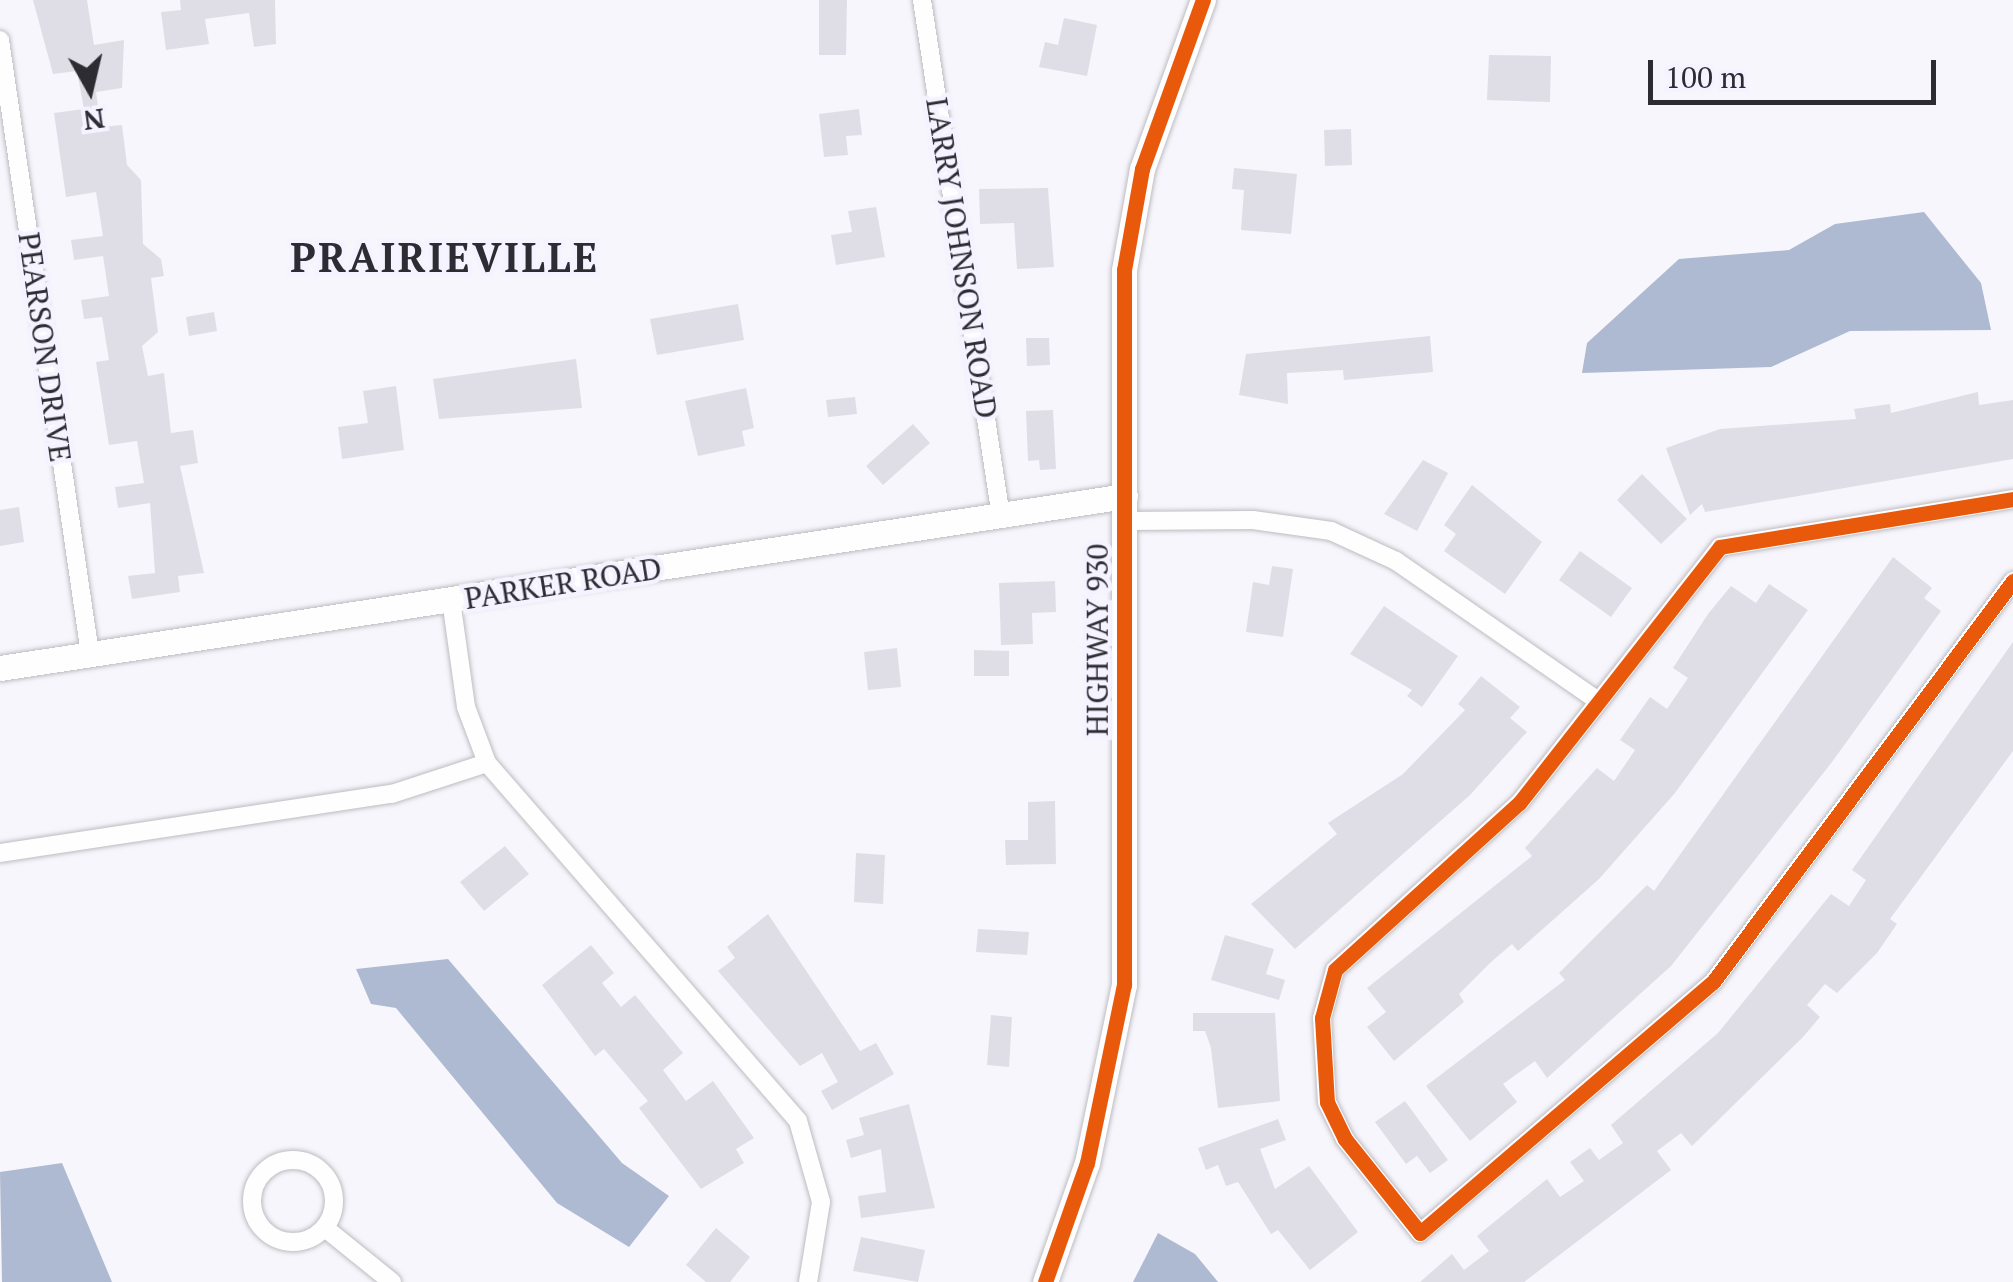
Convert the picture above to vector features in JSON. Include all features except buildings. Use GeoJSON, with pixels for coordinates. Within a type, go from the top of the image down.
{"type":"FeatureCollection","features":[{"type":"Feature","properties":{"kind":"street","name":"LARRY JOHNSON ROAD"},"geometry":{"type":"LineString","coordinates":[[922,0],[1002,517]]}},
{"type":"Feature","properties":{"kind":"street","name":"HIGHWAY 930"},"geometry":{"type":"LineString","coordinates":[[1045,1282],[1088,1162],[1124,984],[1127,254],[1142,169],[1202,0]]}},
{"type":"Feature","properties":{"kind":"street","name":"PEARSON DRIVE"},"geometry":{"type":"LineString","coordinates":[[0,40],[90,654]]}},
{"type":"Feature","properties":{"kind":"street"},"geometry":{"type":"LineString","coordinates":[[2013,499],[1720,546],[1595,700],[1519,803],[1328,981],[1323,1078],[1334,1119],[1420,1233],[1713,982],[2013,582]]}},
{"type":"Feature","properties":{"kind":"street","name":"PARKER ROAD"},"geometry":{"type":"LineString","coordinates":[[0,668],[1002,517],[1125,508]]}},
{"type":"Feature","properties":{"kind":"street"},"geometry":{"type":"LineString","coordinates":[[1125,508],[1331,531],[1396,561],[1595,700]]}},
{"type":"Feature","properties":{"kind":"street"},"geometry":{"type":"LineString","coordinates":[[451,600],[466,707],[487,763],[798,1121],[822,1202],[808,1282]]}},
{"type":"Feature","properties":{"kind":"street"},"geometry":{"type":"LineString","coordinates":[[0,853],[392,794],[487,763]]}},
{"type":"Feature","properties":{"kind":"street"},"geometry":{"type":"LineString","coordinates":[[288,1160],[315,1166],[335,1202],[325,1228],[289,1243],[265,1232],[251,1196],[263,1172],[288,1160]]}},
{"type":"Feature","properties":{"kind":"street"},"geometry":{"type":"LineString","coordinates":[[325,1228],[392,1282]]}},
{"type":"Feature","properties":{"kind":"water"},"geometry":{"type":"Polygon","coordinates":[[[1924,212],[1981,283],[1991,330],[1850,331],[1771,367],[1582,373],[1587,343],[1679,259],[1789,250],[1835,224],[1924,212]]]}},
{"type":"Feature","properties":{"kind":"water"},"geometry":{"type":"Polygon","coordinates":[[[448,959],[622,1163],[669,1196],[629,1247],[557,1203],[396,1008],[371,1004],[356,969],[448,959]]]}},
{"type":"Feature","properties":{"kind":"water"},"geometry":{"type":"Polygon","coordinates":[[[62,1163],[112,1282],[2,1282],[0,1172],[62,1163]]]}},
{"type":"Feature","properties":{"kind":"water"},"geometry":{"type":"Polygon","coordinates":[[[1158,1233],[1195,1254],[1218,1282],[1133,1282],[1158,1233]]]}},
{"type":"Feature","properties":{"kind":"cycle path"},"geometry":{"type":"LineString","coordinates":[[1045,1282],[1087,1163],[1124,985],[1124,270],[1142,169],[1203,0]]}},
{"type":"Feature","properties":{"kind":"cycle path"},"geometry":{"type":"LineString","coordinates":[[2013,499],[1720,547],[1519,803],[1335,970],[1322,1018],[1327,1102],[1345,1139],[1420,1233],[1713,982],[2013,581]]}},
{"type":"Feature","properties":{"kind":"district","name":"PRAIRIEVILLE"},"geometry":{"type":"Point","coordinates":[445,257]}}]}
